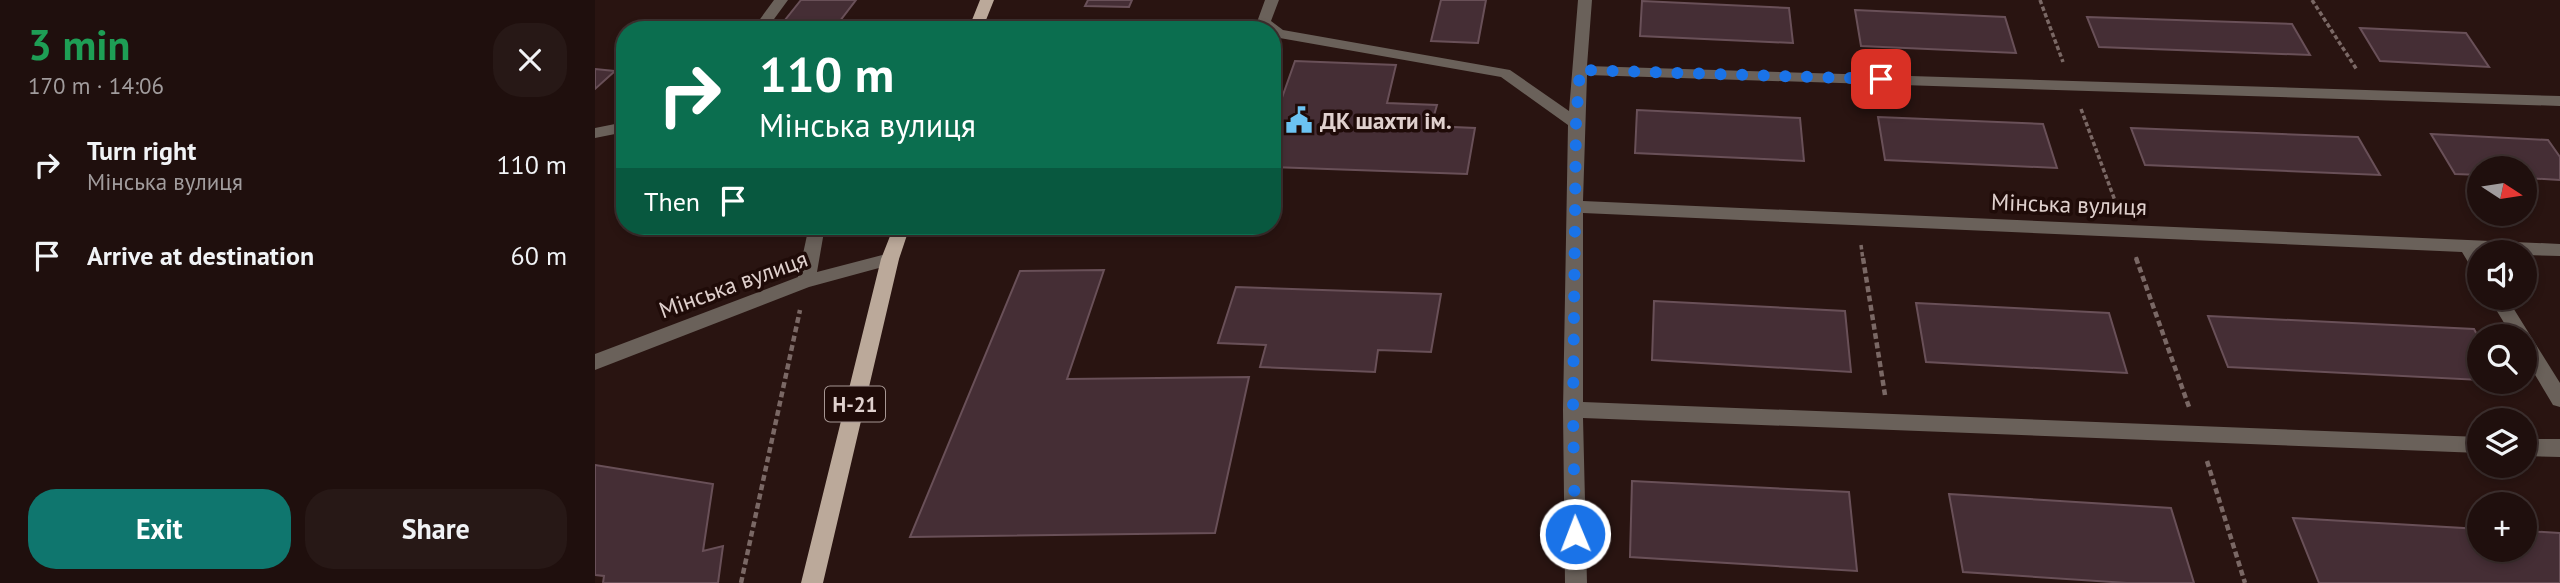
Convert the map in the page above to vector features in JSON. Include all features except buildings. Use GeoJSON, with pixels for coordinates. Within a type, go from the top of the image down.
{"type":"FeatureCollection","features":[{"type":"Feature","properties":{"kind":"main road"},"geometry":{"type":"LineString","coordinates":[[979,21],[987,0]]}},
{"type":"Feature","properties":{"kind":"main road","name":"Н-21"},"geometry":{"type":"LineString","coordinates":[[811,583],[890,259],[899,235]]}},
{"type":"Feature","properties":{"kind":"street"},"geometry":{"type":"LineString","coordinates":[[766,21],[781,0]]}},
{"type":"Feature","properties":{"kind":"street"},"geometry":{"type":"LineString","coordinates":[[1264,21],[1272,0]]}},
{"type":"Feature","properties":{"kind":"street"},"geometry":{"type":"LineString","coordinates":[[1576,583],[1573,410],[1576,122],[1585,0]]}},
{"type":"Feature","properties":{"kind":"street"},"geometry":{"type":"LineString","coordinates":[[1281,38],[1505,73],[1576,122]]}},
{"type":"Feature","properties":{"kind":"street"},"geometry":{"type":"LineString","coordinates":[[1580,70],[2560,101]]}},
{"type":"Feature","properties":{"kind":"street"},"geometry":{"type":"LineString","coordinates":[[595,133],[616,129]]}},
{"type":"Feature","properties":{"kind":"street","name":"Мінська вулиця"},"geometry":{"type":"LineString","coordinates":[[1577,207],[2467,246]]}},
{"type":"Feature","properties":{"kind":"street"},"geometry":{"type":"LineString","coordinates":[[806,281],[815,235]]}},
{"type":"Feature","properties":{"kind":"street","name":"Мінська вулиця"},"geometry":{"type":"LineString","coordinates":[[2537,249],[2560,250]]}},
{"type":"Feature","properties":{"kind":"street","name":"Мінська вулиця"},"geometry":{"type":"LineString","coordinates":[[595,362],[806,281],[890,259]]}},
{"type":"Feature","properties":{"kind":"street"},"geometry":{"type":"LineString","coordinates":[[2537,362],[2560,399]]}},
{"type":"Feature","properties":{"kind":"street"},"geometry":{"type":"LineString","coordinates":[[1573,410],[2467,444]]}},
{"type":"Feature","properties":{"kind":"street"},"geometry":{"type":"LineString","coordinates":[[2537,447],[2560,448]]}},
{"type":"Feature","properties":{"kind":"path"},"geometry":{"type":"LineString","coordinates":[[2040,0],[2127,231],[2199,434],[2245,583]]}},
{"type":"Feature","properties":{"kind":"path"},"geometry":{"type":"LineString","coordinates":[[2312,0],[2372,95]]}},
{"type":"Feature","properties":{"kind":"path"},"geometry":{"type":"LineString","coordinates":[[1857,220],[1890,422]]}},
{"type":"Feature","properties":{"kind":"path"},"geometry":{"type":"LineString","coordinates":[[741,583],[806,281]]}},
{"type":"Feature","properties":{"kind":"place","name":"ДК шахти ім."},"geometry":{"type":"Point","coordinates":[1299,120]}},
{"type":"Feature","properties":{"kind":"route"},"geometry":{"type":"LineString","coordinates":[[1575,534],[1573,410],[1576,122],[1580,70],[1881,79]]}}]}
